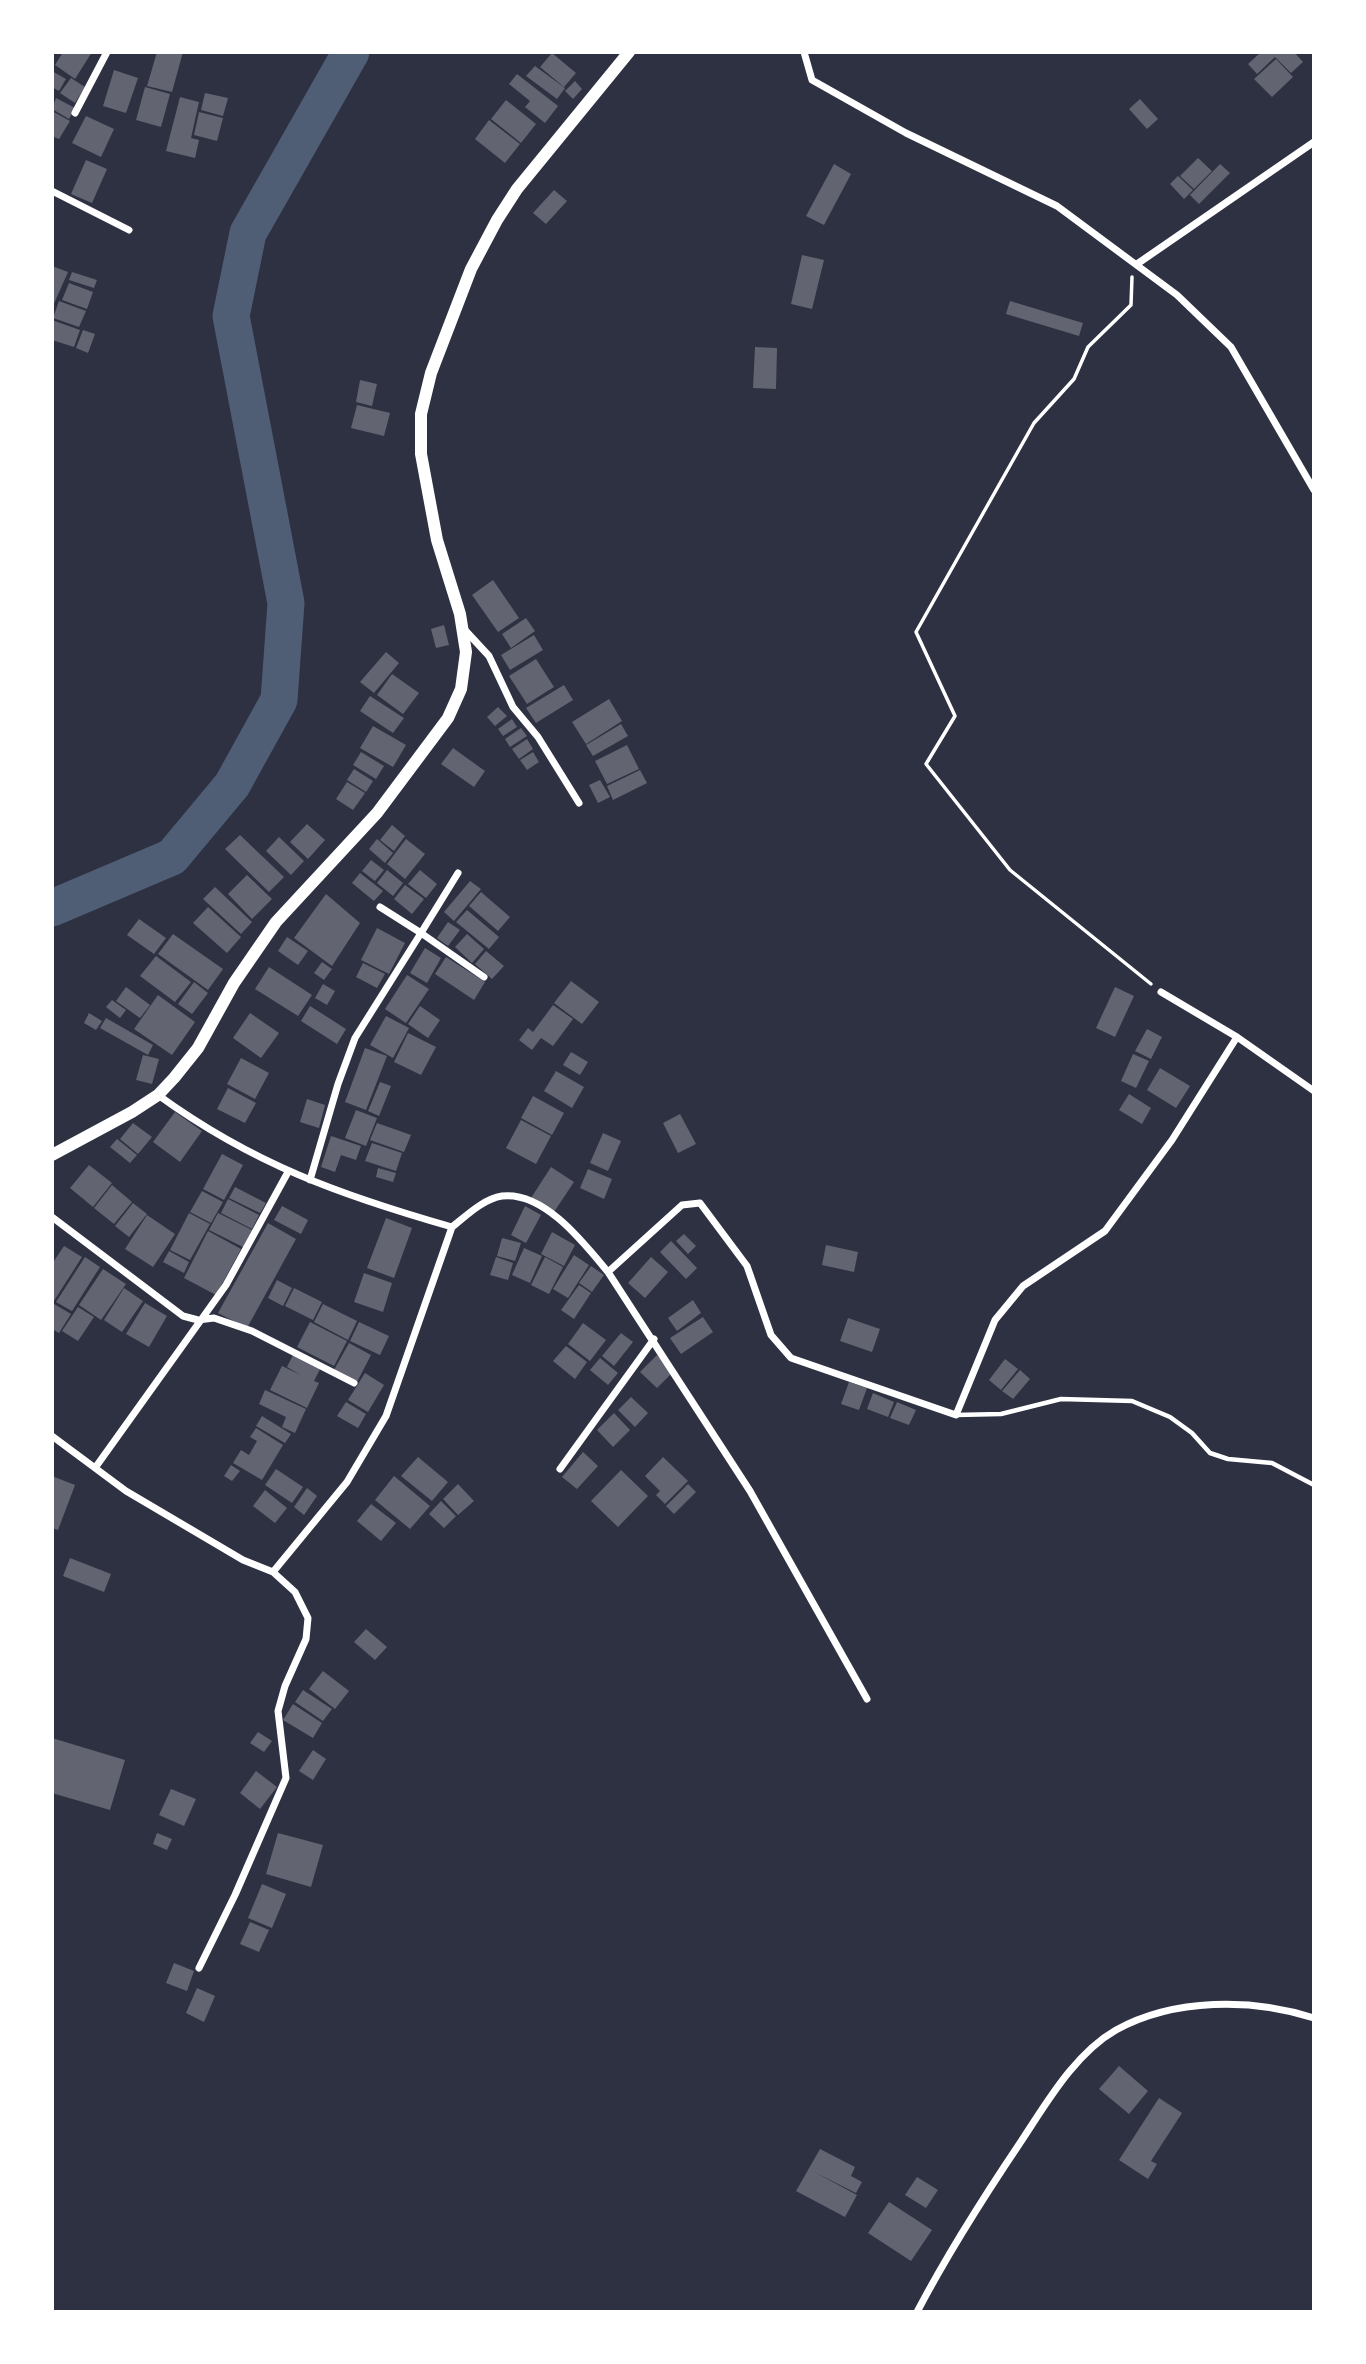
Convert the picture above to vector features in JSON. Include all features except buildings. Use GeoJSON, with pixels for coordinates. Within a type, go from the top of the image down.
{"type":"FeatureCollection","features":[{"type":"Feature","properties":{"kind":"main road"},"geometry":{"type":"LineString","coordinates":[[52,1154],[158,1095],[198,1048],[240,974],[276,922],[377,813],[439,732],[454,705],[465,673],[463,629],[438,540],[421,454],[421,414],[430,373],[466,281],[497,220],[534,168],[629,52]]}},
{"type":"Feature","properties":{"kind":"street"},"geometry":{"type":"LineString","coordinates":[[75,113],[107,52]]}},
{"type":"Feature","properties":{"kind":"street"},"geometry":{"type":"LineString","coordinates":[[804,52],[811,80],[906,133],[1057,206],[1177,295],[1231,347],[1314,490]]}},
{"type":"Feature","properties":{"kind":"street"},"geometry":{"type":"LineString","coordinates":[[1134,261],[1314,142]]}},
{"type":"Feature","properties":{"kind":"street"},"geometry":{"type":"LineString","coordinates":[[52,191],[129,230]]}},
{"type":"Feature","properties":{"kind":"street"},"geometry":{"type":"LineString","coordinates":[[463,629],[489,656],[513,707],[538,737],[579,803]]}},
{"type":"Feature","properties":{"kind":"street"},"geometry":{"type":"LineString","coordinates":[[310,1180],[338,1084],[355,1038],[458,873]]}},
{"type":"Feature","properties":{"kind":"street"},"geometry":{"type":"LineString","coordinates":[[380,907],[484,977]]}},
{"type":"Feature","properties":{"kind":"street"},"geometry":{"type":"LineString","coordinates":[[1161,992],[1237,1037],[1314,1091]]}},
{"type":"Feature","properties":{"kind":"street"},"geometry":{"type":"LineString","coordinates":[[608,1272],[682,1205],[700,1203],[747,1266],[772,1335],[792,1358],[956,1415],[995,1320],[1023,1286],[1105,1231],[1172,1140],[1237,1037]]}},
{"type":"Feature","properties":{"kind":"street"},"geometry":{"type":"LineString","coordinates":[[158,1095],[210,1131],[288,1172],[452,1227]]}},
{"type":"Feature","properties":{"kind":"street"},"geometry":{"type":"LineString","coordinates":[[95,1468],[198,1320],[226,1285],[288,1172]]}},
{"type":"Feature","properties":{"kind":"street"},"geometry":{"type":"LineString","coordinates":[[273,1572],[348,1482],[386,1416],[452,1227],[484,1203],[500,1196],[518,1196],[550,1213],[608,1272],[654,1339],[750,1491],[867,1699]]}},
{"type":"Feature","properties":{"kind":"street"},"geometry":{"type":"LineString","coordinates":[[52,1217],[183,1316],[198,1320],[214,1318],[252,1331],[354,1383]]}},
{"type":"Feature","properties":{"kind":"street"},"geometry":{"type":"LineString","coordinates":[[560,1469],[654,1339]]}},
{"type":"Feature","properties":{"kind":"street"},"geometry":{"type":"LineString","coordinates":[[52,1436],[126,1491],[243,1560],[273,1572],[296,1592],[308,1618],[306,1639],[285,1686],[278,1711],[280,1742],[288,1773],[235,1895],[199,1968]]}},
{"type":"Feature","properties":{"kind":"street"},"geometry":{"type":"LineString","coordinates":[[917,2312],[957,2236],[1039,2114],[1075,2066],[1105,2038],[1139,2020],[1194,2007],[1234,2004],[1265,2006],[1314,2018]]}},
{"type":"Feature","properties":{"kind":"lane"},"geometry":{"type":"LineString","coordinates":[[956,1415],[1001,1414],[1061,1399],[1132,1401],[1170,1417],[1192,1433],[1210,1453],[1228,1459],[1272,1463],[1314,1485]]}},
{"type":"Feature","properties":{"kind":"path"},"geometry":{"type":"LineString","coordinates":[[1134,261],[1131,305],[1088,347],[1074,379],[1034,423],[916,632],[955,716],[926,764],[1010,870],[1161,992]]}},
{"type":"Feature","properties":{"kind":"waterway"},"geometry":{"type":"LineString","coordinates":[[52,908],[172,857],[232,785],[279,700],[286,603],[231,316],[248,233],[351,52]]}}]}
